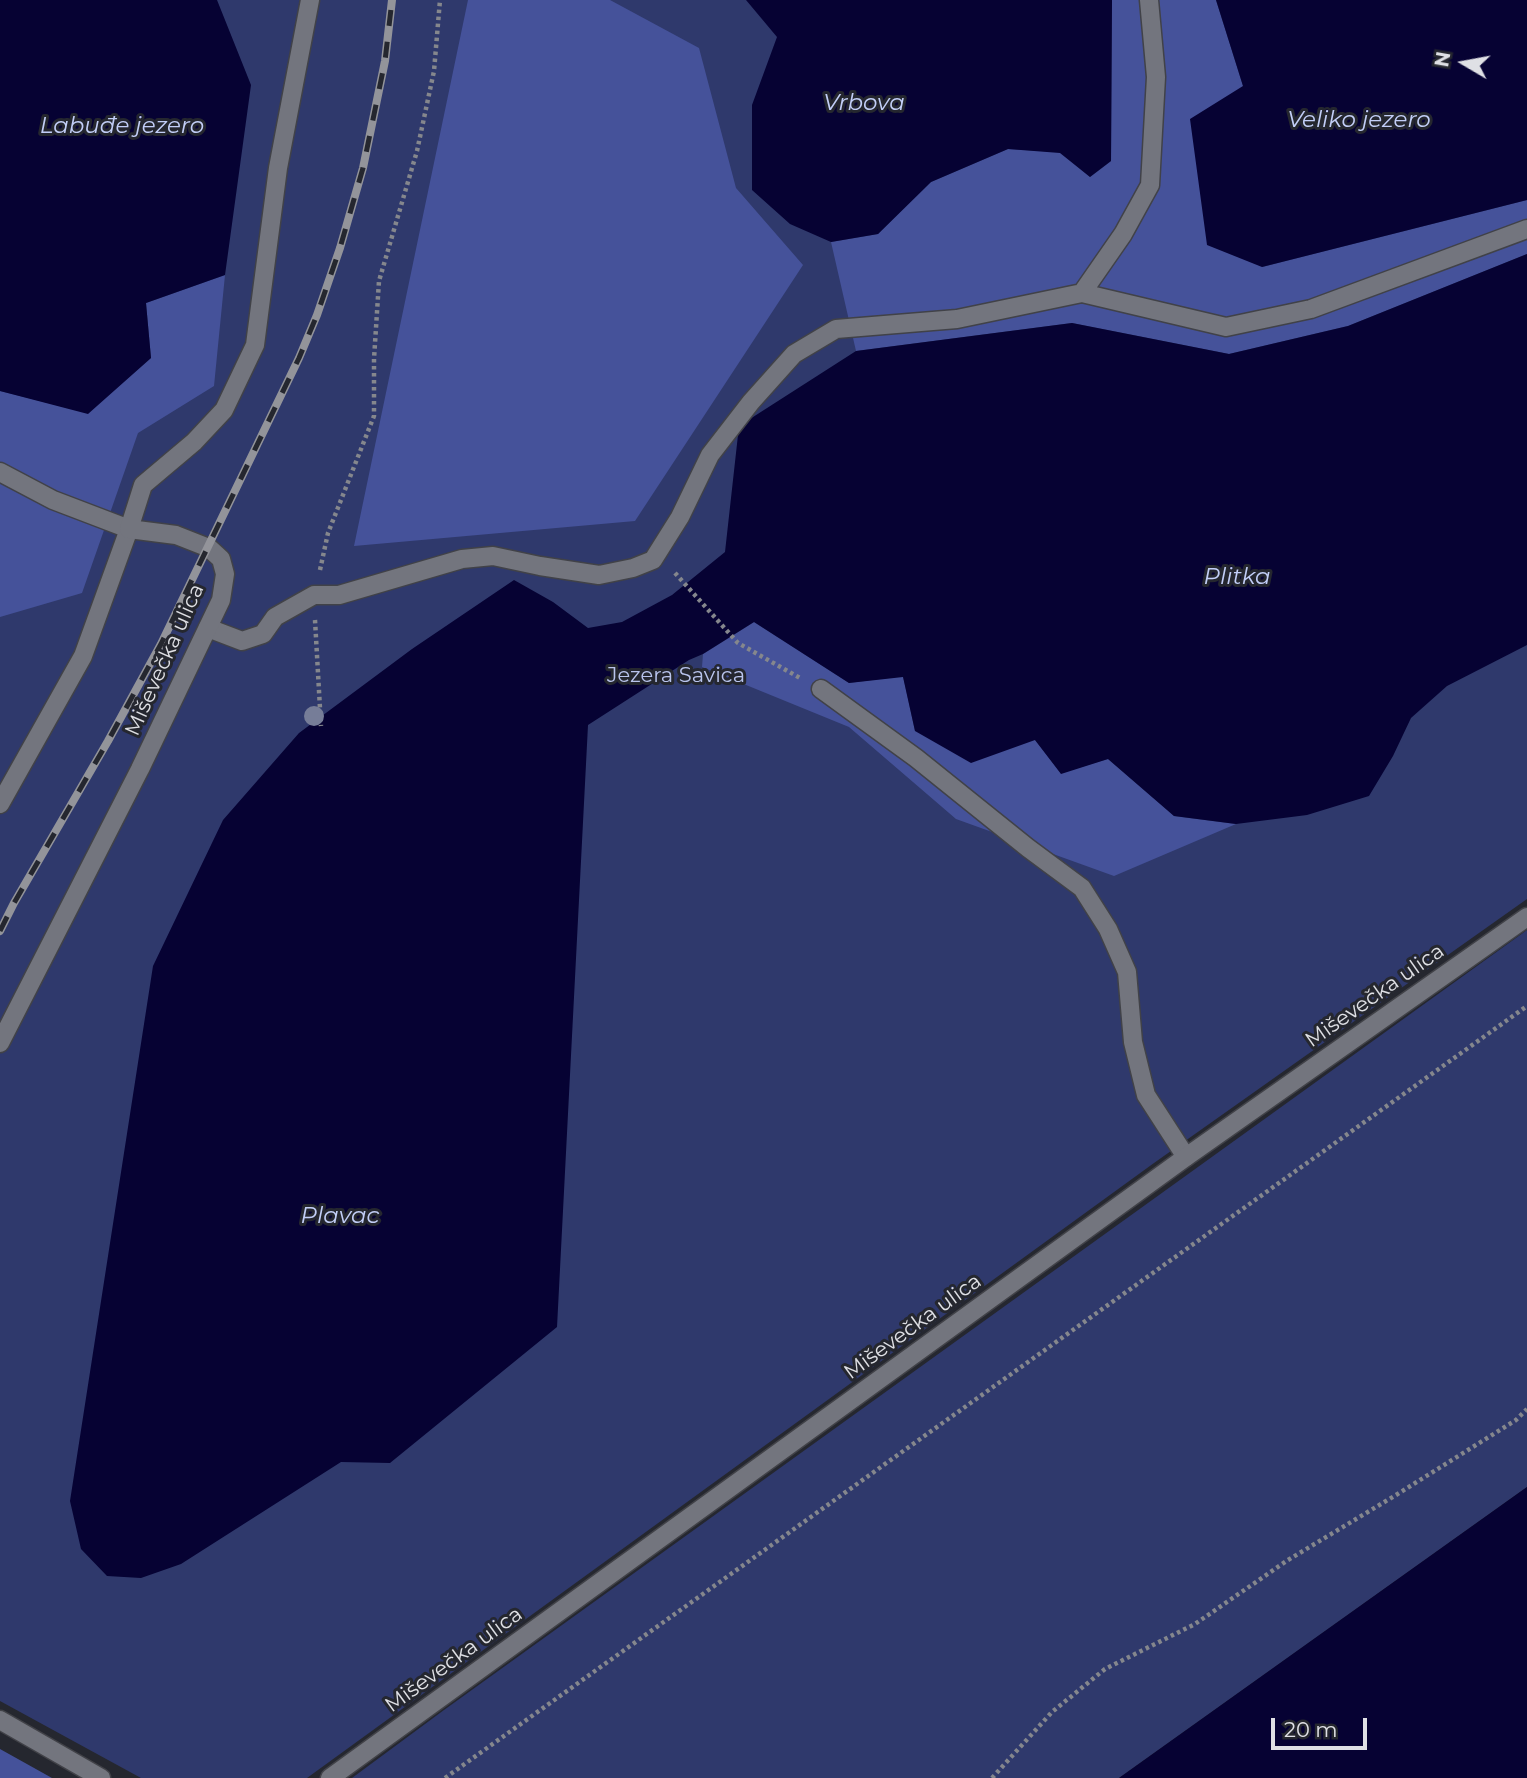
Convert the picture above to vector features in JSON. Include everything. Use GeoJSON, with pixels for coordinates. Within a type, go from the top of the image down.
{"type":"FeatureCollection","features":[{"type":"Feature","properties":{"kind":"street"},"geometry":{"type":"LineString","coordinates":[[0,804],[83,656],[143,485],[194,442],[224,410],[255,345],[278,168],[310,0]]}},
{"type":"Feature","properties":{"kind":"street"},"geometry":{"type":"LineString","coordinates":[[1082,293],[1123,234],[1150,185],[1156,77],[1149,0]]}},
{"type":"Feature","properties":{"kind":"street"},"geometry":{"type":"LineString","coordinates":[[208,628],[242,641],[263,634],[275,617],[314,595],[339,595],[462,559],[493,556],[599,575],[633,568],[653,560],[680,517],[710,455],[751,402],[794,354],[836,329],[957,319],[1082,293],[1226,327],[1311,309],[1527,229]]}},
{"type":"Feature","properties":{"kind":"street","name":"Miševečka ulica"},"geometry":{"type":"LineString","coordinates":[[0,472],[53,500],[129,529],[176,535],[209,548],[221,559],[225,574],[220,600],[208,628],[141,769],[0,1044]]}},
{"type":"Feature","properties":{"kind":"street"},"geometry":{"type":"LineString","coordinates":[[821,689],[916,758],[1082,888],[1108,929],[1127,972],[1133,1042],[1146,1096],[1186,1157]]}},
{"type":"Feature","properties":{"kind":"street","name":"Miševečka ulica"},"geometry":{"type":"LineString","coordinates":[[330,1778],[1186,1157],[1527,917]]}},
{"type":"Feature","properties":{"kind":"street"},"geometry":{"type":"LineString","coordinates":[[0,1720],[101,1778]]}},
{"type":"Feature","properties":{"kind":"path"},"geometry":{"type":"LineString","coordinates":[[321,726],[314,595],[328,533],[374,416],[374,359],[379,281],[417,151],[433,71],[440,0]]}},
{"type":"Feature","properties":{"kind":"path"},"geometry":{"type":"LineString","coordinates":[[675,573],[738,643],[821,689]]}},
{"type":"Feature","properties":{"kind":"path"},"geometry":{"type":"LineString","coordinates":[[445,1778],[1527,1006]]}},
{"type":"Feature","properties":{"kind":"path"},"geometry":{"type":"LineString","coordinates":[[992,1778],[1052,1712],[1105,1669],[1195,1624],[1289,1560],[1516,1420],[1527,1409]]}},
{"type":"Feature","properties":{"kind":"green space","name":"Jezera Savica"},"geometry":{"type":"Polygon","coordinates":[[[0,0],[1527,0],[1527,899],[1154,1163],[307,1778],[141,1778],[0,1701],[0,0]]]}},
{"type":"Feature","properties":{"kind":"green space"},"geometry":{"type":"Polygon","coordinates":[[[1527,930],[1527,1487],[1119,1778],[352,1778],[444,1710],[1527,930]]]}},
{"type":"Feature","properties":{"kind":"shaded area"},"geometry":{"type":"Polygon","coordinates":[[[468,0],[610,0],[699,48],[736,188],[803,265],[635,521],[354,546],[468,0]]]}},
{"type":"Feature","properties":{"kind":"shaded area"},"geometry":{"type":"Polygon","coordinates":[[[1112,0],[1216,0],[1243,86],[1262,267],[1527,200],[1527,254],[1348,326],[1229,354],[1072,323],[856,351],[831,242],[878,234],[931,182],[1008,149],[1060,152],[1090,177],[1111,161],[1112,0]]]}},
{"type":"Feature","properties":{"kind":"shaded area"},"geometry":{"type":"Polygon","coordinates":[[[225,275],[214,386],[138,433],[82,593],[0,617],[0,391],[88,413],[151,358],[146,303],[225,275]]]}},
{"type":"Feature","properties":{"kind":"shaded area"},"geometry":{"type":"Polygon","coordinates":[[[754,622],[849,683],[903,676],[915,731],[1035,740],[1061,773],[1108,759],[1174,816],[1236,824],[1114,876],[956,819],[849,727],[702,667],[703,654],[754,622]]]}},
{"type":"Feature","properties":{"kind":"shaded area"},"geometry":{"type":"Polygon","coordinates":[[[0,1749],[52,1778],[0,1778],[0,1749]]]}},
{"type":"Feature","properties":{"kind":"water","name":"Labuđe jezero"},"geometry":{"type":"Polygon","coordinates":[[[0,0],[217,0],[251,85],[225,275],[146,303],[151,358],[88,414],[0,391],[0,0]]]}},
{"type":"Feature","properties":{"kind":"water","name":"Vrbova"},"geometry":{"type":"Polygon","coordinates":[[[746,0],[1112,0],[1111,161],[1090,177],[1060,153],[1008,149],[931,182],[878,234],[831,242],[790,224],[752,190],[752,105],[777,37],[746,0]]]}},
{"type":"Feature","properties":{"kind":"water","name":"Veliko jezero"},"geometry":{"type":"Polygon","coordinates":[[[1216,0],[1527,0],[1527,200],[1262,267],[1207,245],[1190,119],[1243,86],[1216,0]]]}},
{"type":"Feature","properties":{"kind":"water"},"geometry":{"type":"Polygon","coordinates":[[[1527,254],[1527,645],[1447,686],[1411,718],[1393,756],[1369,796],[1307,815],[1236,824],[1174,816],[1108,759],[1061,774],[1035,740],[971,763],[915,731],[903,677],[849,683],[754,622],[689,660],[588,725],[557,1327],[390,1463],[341,1462],[181,1564],[141,1578],[107,1576],[81,1549],[70,1501],[153,966],[223,820],[299,733],[412,649],[514,580],[553,602],[588,628],[622,622],[672,595],[725,552],[739,426],[856,351],[1072,323],[1229,354],[1348,326],[1527,254]]]}},
{"type":"Feature","properties":{"kind":"water"},"geometry":{"type":"Polygon","coordinates":[[[1527,1487],[1527,1778],[1119,1778],[1325,1631],[1527,1487]]]}},
{"type":"Feature","properties":{"kind":"railway"},"geometry":{"type":"LineString","coordinates":[[0,931],[161,644],[299,358],[340,248],[363,168],[385,61],[392,0]]}},
{"type":"Feature","properties":{"kind":"water label","name":"Plitka"},"geometry":{"type":"Point","coordinates":[1237,577]}},
{"type":"Feature","properties":{"kind":"water label","name":"Plavac"},"geometry":{"type":"Point","coordinates":[340,1216]}}]}
